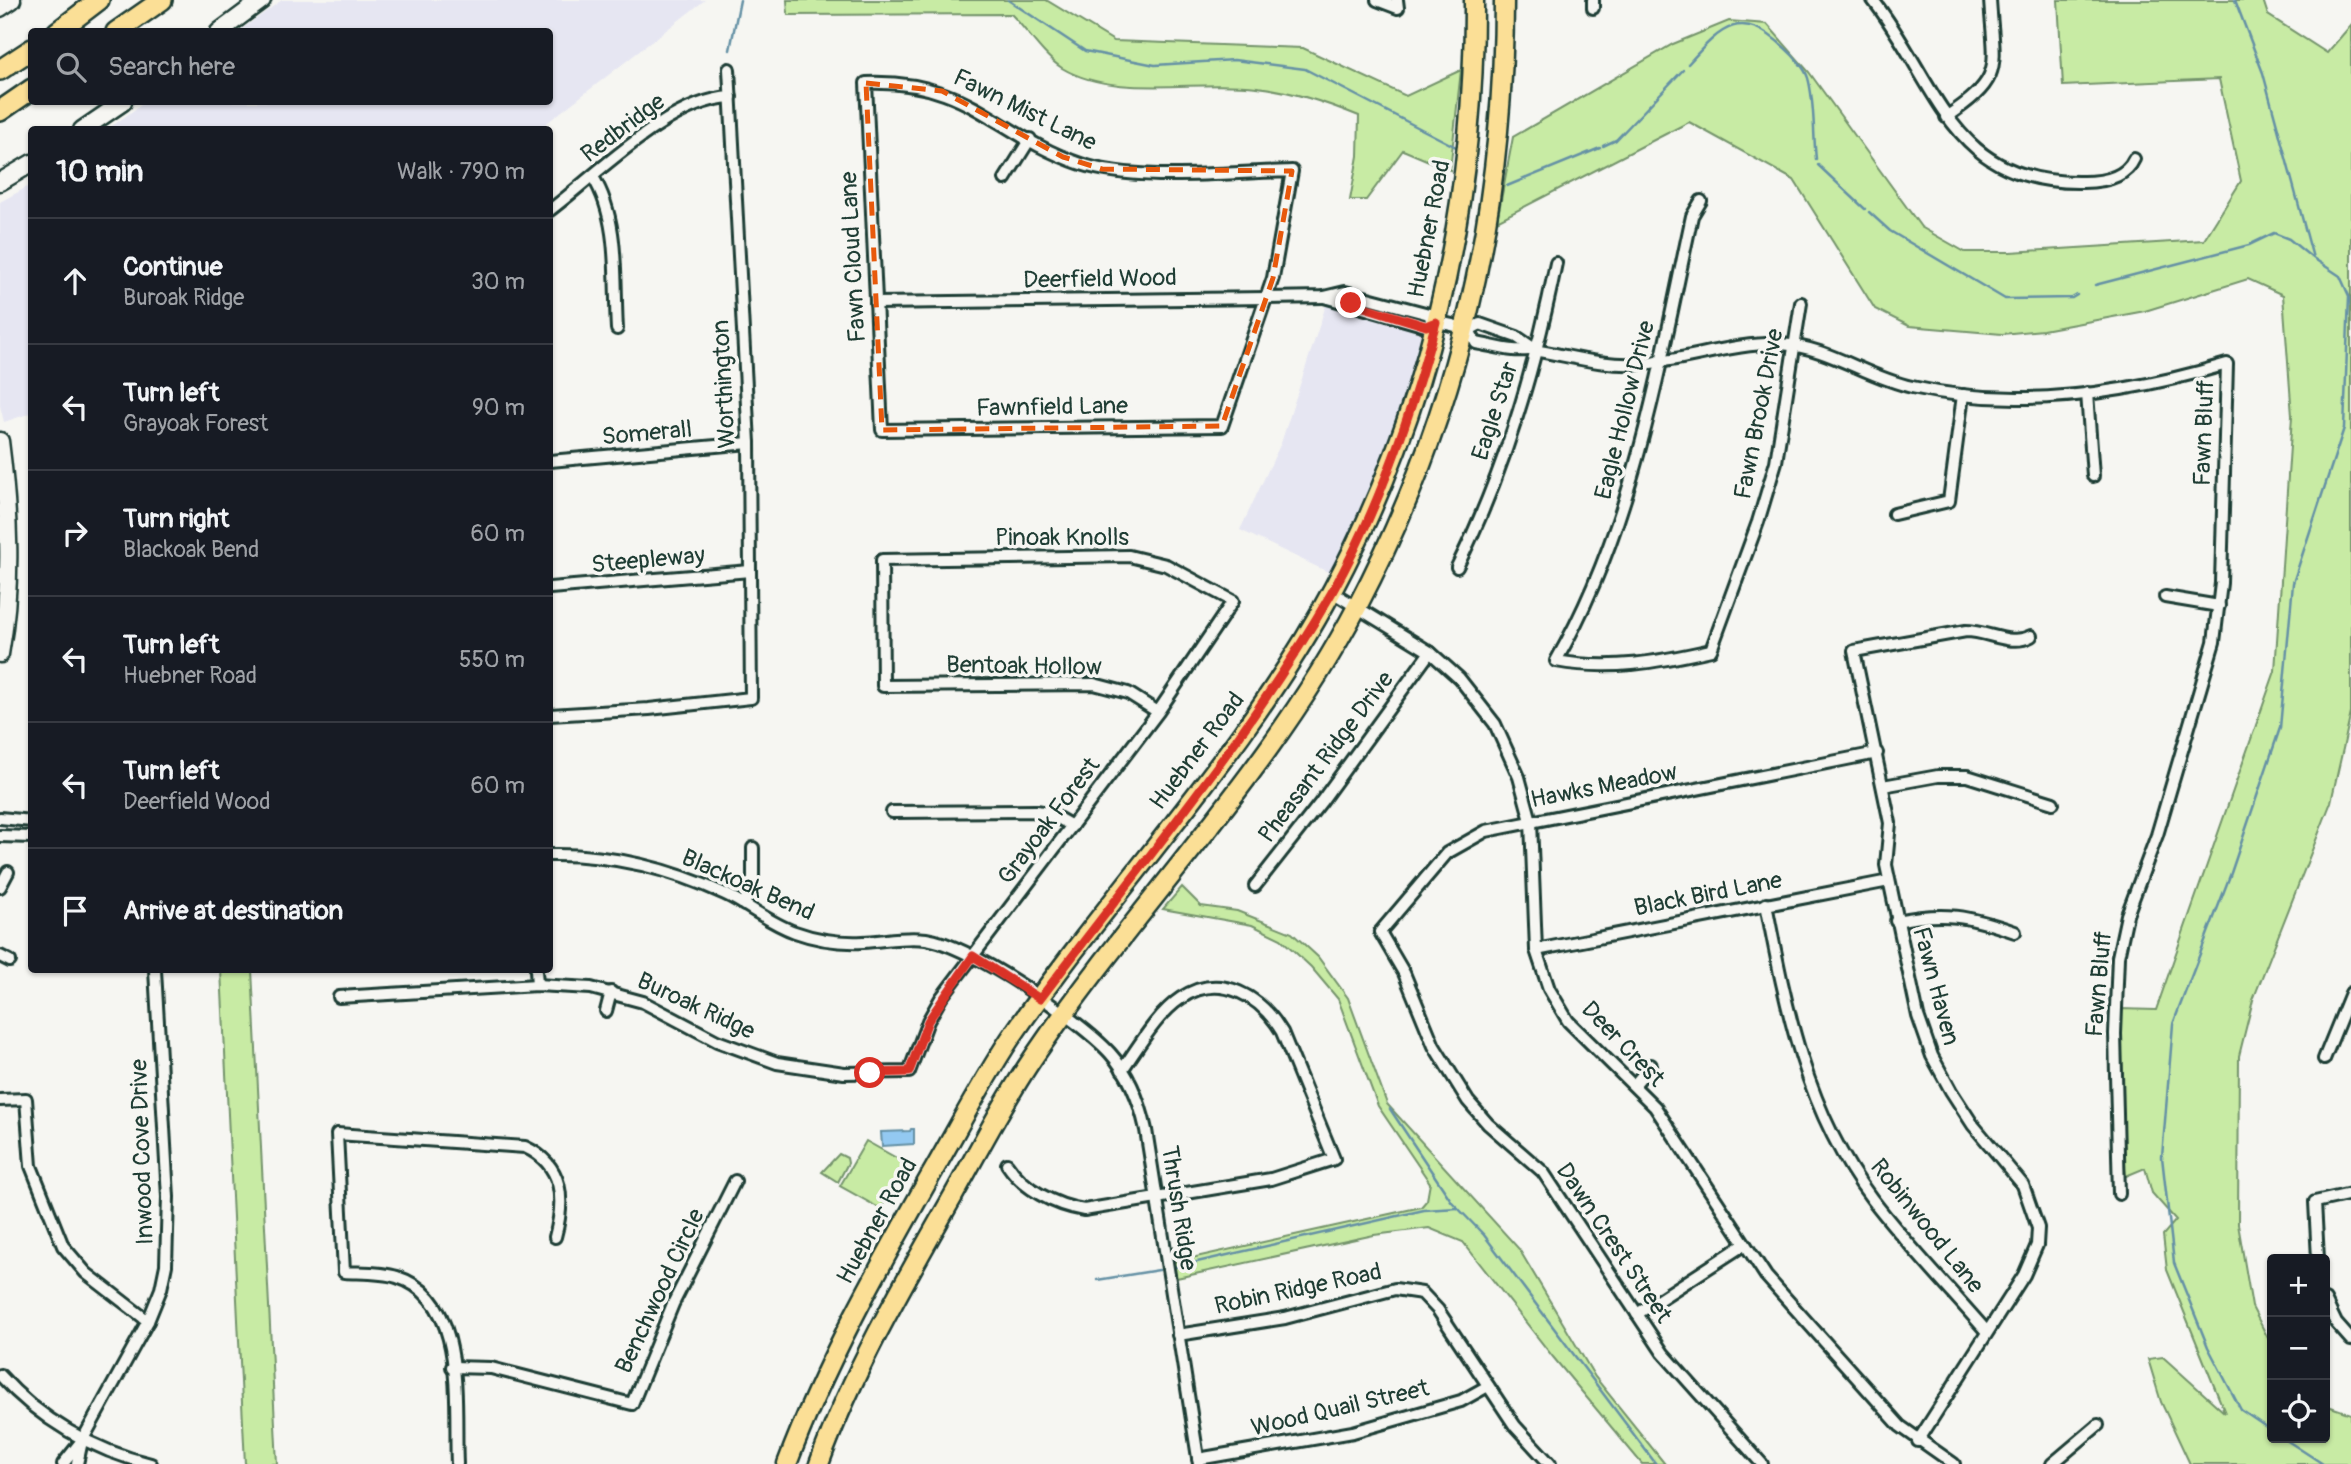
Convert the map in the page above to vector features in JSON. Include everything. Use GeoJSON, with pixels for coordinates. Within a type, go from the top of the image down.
{"type":"FeatureCollection","features":[{"type":"Feature","properties":{"kind":"highway"},"geometry":{"type":"LineString","coordinates":[[62,28],[99,0]]}},
{"type":"Feature","properties":{"kind":"highway"},"geometry":{"type":"LineString","coordinates":[[122,28],[162,0]]}},
{"type":"Feature","properties":{"kind":"highway"},"geometry":{"type":"LineString","coordinates":[[0,70],[28,52]]}},
{"type":"Feature","properties":{"kind":"highway"},"geometry":{"type":"LineString","coordinates":[[0,111],[28,92]]}},
{"type":"Feature","properties":{"kind":"main road"},"geometry":{"type":"LineString","coordinates":[[0,8],[12,0]]}},
{"type":"Feature","properties":{"kind":"main road"},"geometry":{"type":"LineString","coordinates":[[224,28],[262,0]]}},
{"type":"Feature","properties":{"kind":"main road","name":"Huebner Road"},"geometry":{"type":"LineString","coordinates":[[787,1464],[854,1313],[1010,1040],[1268,697],[1332,592],[1369,517],[1408,420],[1458,228],[1474,82],[1474,0]]}},
{"type":"Feature","properties":{"kind":"main road"},"geometry":{"type":"LineString","coordinates":[[819,1464],[881,1326],[1034,1056],[1292,713],[1358,606],[1435,430],[1466,329],[1487,233],[1496,170],[1504,83],[1504,0]]}},
{"type":"Feature","properties":{"kind":"main road"},"geometry":{"type":"LineString","coordinates":[[88,126],[119,105]]}},
{"type":"Feature","properties":{"kind":"main road"},"geometry":{"type":"LineString","coordinates":[[4,179],[28,165]]}},
{"type":"Feature","properties":{"kind":"main road"},"geometry":{"type":"LineString","coordinates":[[0,441],[8,502],[9,566],[0,654]]}},
{"type":"Feature","properties":{"kind":"main road"},"geometry":{"type":"LineString","coordinates":[[809,1413],[835,1426]]}},
{"type":"Feature","properties":{"kind":"street"},"geometry":{"type":"LineString","coordinates":[[1377,0],[1397,4]]}},
{"type":"Feature","properties":{"kind":"street"},"geometry":{"type":"LineString","coordinates":[[1873,0],[1916,62],[1946,117],[1964,139],[1988,157],[2037,178],[2076,182],[2108,180],[2122,174],[2134,159]]}},
{"type":"Feature","properties":{"kind":"street"},"geometry":{"type":"LineString","coordinates":[[1946,117],[1974,98],[1989,82],[1994,60],[1990,0]]}},
{"type":"Feature","properties":{"kind":"street","name":"Worthington"},"geometry":{"type":"LineString","coordinates":[[553,715],[649,709],[751,698],[749,443],[729,69]]}},
{"type":"Feature","properties":{"kind":"street","name":"Fawn Mist Lane"},"geometry":{"type":"LineString","coordinates":[[866,83],[907,83],[942,91],[1082,164],[1122,172],[1292,171],[1267,298]]}},
{"type":"Feature","properties":{"kind":"street","name":"Fawn Cloud Lane"},"geometry":{"type":"LineString","coordinates":[[866,83],[882,430]]}},
{"type":"Feature","properties":{"kind":"street","name":"Redbridge"},"geometry":{"type":"LineString","coordinates":[[553,208],[665,119],[701,101],[731,97]]}},
{"type":"Feature","properties":{"kind":"street"},"geometry":{"type":"LineString","coordinates":[[1006,180],[1030,139]]}},
{"type":"Feature","properties":{"kind":"street"},"geometry":{"type":"LineString","coordinates":[[593,177],[605,195],[610,215],[617,329]]}},
{"type":"Feature","properties":{"kind":"street","name":"Eagle Hollow Drive"},"geometry":{"type":"LineString","coordinates":[[1556,661],[1573,633],[1637,469],[1692,216],[1701,201]]}},
{"type":"Feature","properties":{"kind":"street","name":"Eagle Star"},"geometry":{"type":"LineString","coordinates":[[1457,567],[1478,526],[1514,430],[1556,263]]}},
{"type":"Feature","properties":{"kind":"street","name":"Deerfield Wood"},"geometry":{"type":"LineString","coordinates":[[876,303],[1267,298],[1352,293],[1429,313],[1434,322]]}},
{"type":"Feature","properties":{"kind":"street","name":"Fawnfield Lane"},"geometry":{"type":"LineString","coordinates":[[882,430],[1222,426],[1267,298]]}},
{"type":"Feature","properties":{"kind":"street","name":"Fawn Brook Drive"},"geometry":{"type":"LineString","coordinates":[[1556,661],[1582,666],[1631,666],[1711,650],[1758,522],[1776,462],[1801,303]]}},
{"type":"Feature","properties":{"kind":"street"},"geometry":{"type":"LineString","coordinates":[[1434,322],[1466,329]]}},
{"type":"Feature","properties":{"kind":"street","name":"Fawn Bluff"},"geometry":{"type":"LineString","coordinates":[[1536,350],[1517,337],[1480,324],[1466,329],[1476,343],[1513,350],[1536,350],[1582,361],[1618,365],[1749,346],[1795,346],[1837,357],[1888,381],[1963,395],[2001,398],[2087,393],[2170,379],[2227,364],[2218,606],[2208,665],[2157,835],[2127,915],[2118,957],[2115,1034],[2119,1194]]}},
{"type":"Feature","properties":{"kind":"street"},"geometry":{"type":"LineString","coordinates":[[2087,393],[2093,476]]}},
{"type":"Feature","properties":{"kind":"street"},"geometry":{"type":"LineString","coordinates":[[1894,513],[1949,501],[1963,395]]}},
{"type":"Feature","properties":{"kind":"street","name":"Somerall"},"geometry":{"type":"LineString","coordinates":[[553,461],[749,443]]}},
{"type":"Feature","properties":{"kind":"street","name":"Pinoak Knolls"},"geometry":{"type":"LineString","coordinates":[[883,686],[881,560],[1129,556],[1166,565],[1233,601]]}},
{"type":"Feature","properties":{"kind":"street","name":"Steepleway"},"geometry":{"type":"LineString","coordinates":[[553,589],[750,571]]}},
{"type":"Feature","properties":{"kind":"street","name":"Deer Crest"},"geometry":{"type":"LineString","coordinates":[[1332,592],[1430,652],[1458,678],[1495,724],[1519,777],[1531,821],[1536,950],[1549,989],[1568,1021],[1592,1048],[1635,1084],[1655,1107],[1766,1276],[1900,1426],[1954,1464]]}},
{"type":"Feature","properties":{"kind":"street"},"geometry":{"type":"LineString","coordinates":[[2165,597],[2218,606]]}},
{"type":"Feature","properties":{"kind":"street","name":"Grayoak Forest"},"geometry":{"type":"LineString","coordinates":[[909,1072],[928,1021],[973,956],[1158,712],[1233,601]]}},
{"type":"Feature","properties":{"kind":"street","name":"Fawn Haven"},"geometry":{"type":"LineString","coordinates":[[1918,1441],[2032,1259],[2037,1245],[2037,1219],[2023,1185],[1973,1125],[1932,1056],[1918,1016],[1886,865],[1890,822],[1854,651],[1966,631],[1980,631],[2013,641],[2031,636]]}},
{"type":"Feature","properties":{"kind":"street","name":"Pheasant Ridge Drive"},"geometry":{"type":"LineString","coordinates":[[1255,886],[1329,792],[1430,652]]}},
{"type":"Feature","properties":{"kind":"street","name":"Bentoak Hollow"},"geometry":{"type":"LineString","coordinates":[[883,686],[1094,684],[1128,693],[1158,712]]}},
{"type":"Feature","properties":{"kind":"street","name":"Hawks Meadow"},"geometry":{"type":"LineString","coordinates":[[1380,932],[1439,861],[1456,846],[1486,831],[1877,753]]}},
{"type":"Feature","properties":{"kind":"street"},"geometry":{"type":"LineString","coordinates":[[1883,786],[1938,776],[1967,776],[2053,803]]}},
{"type":"Feature","properties":{"kind":"street"},"geometry":{"type":"LineString","coordinates":[[892,812],[1036,811],[1049,813],[1072,826]]}},
{"type":"Feature","properties":{"kind":"street"},"geometry":{"type":"LineString","coordinates":[[0,818],[28,821]]}},
{"type":"Feature","properties":{"kind":"street"},"geometry":{"type":"LineString","coordinates":[[14,837],[15,820]]}},
{"type":"Feature","properties":{"kind":"street"},"geometry":{"type":"LineString","coordinates":[[0,836],[28,837]]}},
{"type":"Feature","properties":{"kind":"street"},"geometry":{"type":"LineString","coordinates":[[744,905],[753,879],[752,848]]}},
{"type":"Feature","properties":{"kind":"street","name":"Blackoak Bend"},"geometry":{"type":"LineString","coordinates":[[553,855],[612,859],[653,867],[681,876],[744,905],[776,924],[810,937],[846,942],[926,939],[949,944],[973,956],[1040,999]]}},
{"type":"Feature","properties":{"kind":"street"},"geometry":{"type":"LineString","coordinates":[[0,887],[8,872]]}},
{"type":"Feature","properties":{"kind":"street","name":"Black Bird Lane"},"geometry":{"type":"LineString","coordinates":[[1536,950],[1889,881]]}},
{"type":"Feature","properties":{"kind":"street","name":"Robinwood Lane"},"geometry":{"type":"LineString","coordinates":[[1766,904],[1799,1054],[1818,1105],[1842,1153],[1871,1198],[1987,1332]]}},
{"type":"Feature","properties":{"kind":"street"},"geometry":{"type":"LineString","coordinates":[[1896,921],[1933,914],[1958,915],[2015,932]]}},
{"type":"Feature","properties":{"kind":"street","name":"Dawn Crest Street"},"geometry":{"type":"LineString","coordinates":[[1380,932],[1404,973],[1433,1046],[1449,1074],[1488,1124],[1544,1172],[1663,1353],[1762,1464]]}},
{"type":"Feature","properties":{"kind":"street","name":"Inwood Cove Drive"},"geometry":{"type":"LineString","coordinates":[[63,1464],[83,1439],[148,1321],[160,1290],[168,1247],[168,1197],[155,973]]}},
{"type":"Feature","properties":{"kind":"street"},"geometry":{"type":"LineString","coordinates":[[536,973],[537,985]]}},
{"type":"Feature","properties":{"kind":"street","name":"Buroak Ridge"},"geometry":{"type":"LineString","coordinates":[[339,997],[564,985],[611,992],[643,1002],[717,1041],[777,1063],[844,1073],[909,1072]]}},
{"type":"Feature","properties":{"kind":"street"},"geometry":{"type":"LineString","coordinates":[[1007,1164],[1021,1182],[1070,1208],[1097,1209],[1286,1176],[1334,1159],[1282,1032],[1272,1016],[1245,993],[1219,986],[1205,988],[1180,998],[1122,1070]]}},
{"type":"Feature","properties":{"kind":"street"},"geometry":{"type":"LineString","coordinates":[[606,1011],[611,992]]}},
{"type":"Feature","properties":{"kind":"street"},"geometry":{"type":"LineString","coordinates":[[2324,1059],[2351,993]]}},
{"type":"Feature","properties":{"kind":"street","name":"Thrush Ridge"},"geometry":{"type":"LineString","coordinates":[[1040,999],[1110,1053],[1122,1070],[1142,1114],[1199,1462]]}},
{"type":"Feature","properties":{"kind":"street"},"geometry":{"type":"LineString","coordinates":[[1635,1084],[1651,1065]]}},
{"type":"Feature","properties":{"kind":"street"},"geometry":{"type":"LineString","coordinates":[[0,1100],[26,1099],[31,1166],[68,1253],[86,1273],[148,1321]]}},
{"type":"Feature","properties":{"kind":"street"},"geometry":{"type":"LineString","coordinates":[[457,1464],[452,1367],[446,1324],[435,1303],[424,1291],[396,1276],[344,1272],[337,1134],[525,1147],[539,1154],[554,1169],[559,1183],[560,1219],[555,1237]]}},
{"type":"Feature","properties":{"kind":"street","name":"Benchwood Circle"},"geometry":{"type":"LineString","coordinates":[[452,1367],[491,1368],[632,1404],[673,1304],[735,1181]]}},
{"type":"Feature","properties":{"kind":"street"},"geometry":{"type":"LineString","coordinates":[[2318,1254],[2315,1202],[2351,1194]]}},
{"type":"Feature","properties":{"kind":"street"},"geometry":{"type":"LineString","coordinates":[[1637,1314],[1745,1244]]}},
{"type":"Feature","properties":{"kind":"street","name":"Robin Ridge Road"},"geometry":{"type":"LineString","coordinates":[[1178,1335],[1285,1318],[1395,1289],[1422,1293],[1438,1310],[1515,1426],[1550,1464]]}},
{"type":"Feature","properties":{"kind":"street"},"geometry":{"type":"LineString","coordinates":[[2330,1310],[2351,1340]]}},
{"type":"Feature","properties":{"kind":"street"},"geometry":{"type":"LineString","coordinates":[[0,1375],[48,1418],[83,1439],[151,1464]]}},
{"type":"Feature","properties":{"kind":"street","name":"Wood Quail Street"},"geometry":{"type":"LineString","coordinates":[[1199,1462],[1353,1432],[1461,1401],[1488,1386]]}},
{"type":"Feature","properties":{"kind":"street"},"geometry":{"type":"LineString","coordinates":[[2052,1464],[2098,1425]]}},
{"type":"Feature","properties":{"kind":"street","name":"Inwood Cove Drive"},"geometry":{"type":"LineString","coordinates":[[76,1464],[83,1439]]}},
{"type":"Feature","properties":{"kind":"highlighted area"},"geometry":{"type":"Polygon","coordinates":[[[866,83],[942,91],[1063,157],[1102,169],[1292,171],[1273,278],[1222,426],[882,430],[866,83]]]}},
{"type":"Feature","properties":{"kind":"shaded area"},"geometry":{"type":"Polygon","coordinates":[[[282,0],[705,0],[543,126],[112,126],[141,105],[553,105],[553,28],[243,28],[282,0]]]}},
{"type":"Feature","properties":{"kind":"shaded area"},"geometry":{"type":"Polygon","coordinates":[[[28,187],[28,414],[4,422],[0,406],[0,202],[28,187]]]}},
{"type":"Feature","properties":{"kind":"shaded area"},"geometry":{"type":"Polygon","coordinates":[[[1326,305],[1423,331],[1398,418],[1364,503],[1330,573],[1240,530],[1281,443],[1326,305]]]}},
{"type":"Feature","properties":{"kind":"green space"},"geometry":{"type":"Polygon","coordinates":[[[787,0],[1046,0],[1114,41],[1303,48],[1406,96],[1461,70],[1450,170],[1403,150],[1366,200],[1350,200],[1358,156],[1359,116],[1334,107],[1257,87],[1131,86],[1083,78],[1055,63],[1011,14],[788,15],[787,0]]]}},
{"type":"Feature","properties":{"kind":"green space"},"geometry":{"type":"Polygon","coordinates":[[[2058,0],[2263,0],[2268,15],[2327,53],[2351,25],[2351,713],[2331,802],[2253,1000],[2239,1056],[2238,1224],[2252,1307],[2267,1336],[2267,1443],[2330,1443],[2330,1407],[2351,1414],[2351,1464],[2190,1464],[2161,1402],[2148,1359],[2163,1357],[2225,1413],[2167,1270],[2163,1235],[2176,1220],[2152,1193],[2145,1168],[2126,1176],[2122,1148],[2120,1009],[2156,1010],[2275,671],[2292,416],[2283,295],[2248,279],[2145,311],[2043,330],[2002,334],[1909,326],[1875,309],[1794,180],[1689,122],[1497,221],[1513,137],[1673,44],[1729,21],[1767,24],[1809,72],[1921,227],[1965,252],[2010,252],[2204,240],[2241,181],[2219,79],[2063,86],[2058,0]]]}},
{"type":"Feature","properties":{"kind":"green space"},"geometry":{"type":"Polygon","coordinates":[[[1182,887],[1201,906],[1237,911],[1292,933],[1318,957],[1348,998],[1387,1104],[1519,1249],[1595,1377],[1665,1464],[1642,1464],[1553,1357],[1463,1242],[1429,1228],[1374,1235],[1172,1279],[1169,1263],[1421,1207],[1427,1200],[1430,1183],[1378,1106],[1338,999],[1311,967],[1281,939],[1252,925],[1163,909],[1182,887]]]}},
{"type":"Feature","properties":{"kind":"green space"},"geometry":{"type":"Polygon","coordinates":[[[221,973],[252,973],[277,1464],[245,1464],[221,973]]]}},
{"type":"Feature","properties":{"kind":"green space"},"geometry":{"type":"Polygon","coordinates":[[[866,1141],[907,1164],[881,1209],[840,1186],[866,1141]]]}},
{"type":"Feature","properties":{"kind":"green space"},"geometry":{"type":"Polygon","coordinates":[[[839,1154],[847,1158],[848,1163],[838,1182],[822,1172],[839,1154]]]}},
{"type":"Feature","properties":{"kind":"water"},"geometry":{"type":"Polygon","coordinates":[[[914,1129],[914,1144],[882,1146],[881,1132],[914,1129]]]}},
{"type":"Feature","properties":{"kind":"waterway"},"geometry":{"type":"LineString","coordinates":[[730,50],[740,0]]}},
{"type":"Feature","properties":{"kind":"waterway"},"geometry":{"type":"LineString","coordinates":[[1008,0],[1085,51],[1155,65],[1234,60],[1305,69],[1456,147]]}},
{"type":"Feature","properties":{"kind":"waterway"},"geometry":{"type":"LineString","coordinates":[[2235,0],[2263,73],[2313,258],[2340,276],[2349,296],[2344,428],[2293,583],[2280,728],[2231,873],[2173,1024],[2162,1157],[2174,1263],[2208,1347],[2241,1410],[2267,1428]]}},
{"type":"Feature","properties":{"kind":"waterway"},"geometry":{"type":"LineString","coordinates":[[1688,64],[1711,40],[1733,26],[1744,25],[1770,35],[1795,58],[1808,78],[1816,159]]}},
{"type":"Feature","properties":{"kind":"waterway"},"geometry":{"type":"LineString","coordinates":[[1603,146],[1616,140],[1683,70]]}},
{"type":"Feature","properties":{"kind":"waterway"},"geometry":{"type":"LineString","coordinates":[[1507,186],[1600,148]]}},
{"type":"Feature","properties":{"kind":"waterway"},"geometry":{"type":"LineString","coordinates":[[1818,165],[1865,209]]}},
{"type":"Feature","properties":{"kind":"waterway"},"geometry":{"type":"LineString","coordinates":[[1869,212],[1890,231],[2005,299],[2072,298],[2077,295]]}},
{"type":"Feature","properties":{"kind":"waterway"},"geometry":{"type":"LineString","coordinates":[[2095,285],[2249,245],[2274,233],[2289,239],[2311,257]]}},
{"type":"Feature","properties":{"kind":"waterway"},"geometry":{"type":"LineString","coordinates":[[1390,1109],[1452,1202],[1484,1235],[1656,1464]]}},
{"type":"Feature","properties":{"kind":"waterway"},"geometry":{"type":"LineString","coordinates":[[1175,1267],[1424,1210],[1458,1208]]}},
{"type":"Feature","properties":{"kind":"waterway"},"geometry":{"type":"LineString","coordinates":[[1097,1280],[1159,1270]]}},
{"type":"Feature","properties":{"kind":"waterway"},"geometry":{"type":"LineString","coordinates":[[2291,1443],[2323,1464]]}},
{"type":"Feature","properties":{"kind":"route"},"geometry":{"type":"LineString","coordinates":[[870,1073],[909,1072],[928,1021],[941,998],[973,956],[1040,999],[1268,697],[1332,592],[1369,517],[1408,420],[1436,322],[1426,326],[1351,303]]}}]}
